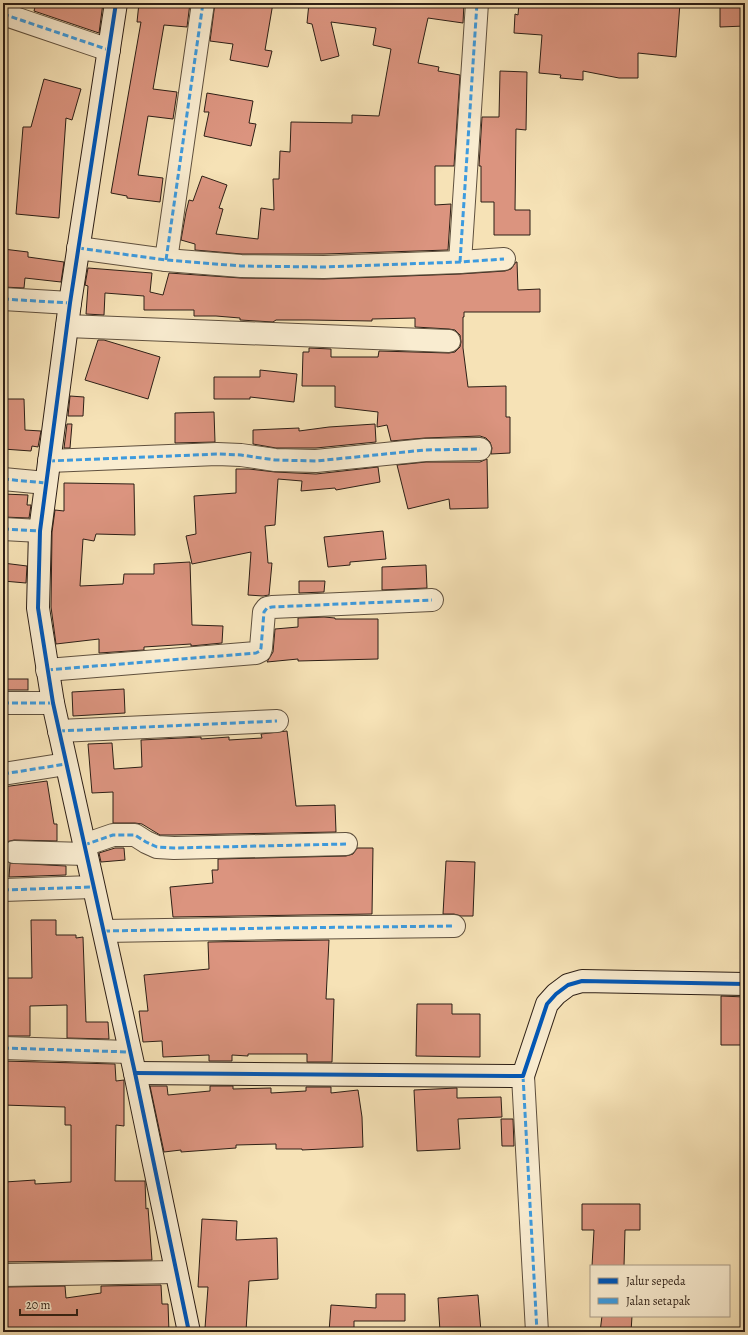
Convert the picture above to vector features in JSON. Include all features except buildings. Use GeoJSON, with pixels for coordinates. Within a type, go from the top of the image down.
{"type":"FeatureCollection","features":[{"type":"Feature","properties":{"kind":"street"},"geometry":{"type":"LineString","coordinates":[[116,3],[78,248],[46,483],[40,531],[38,608],[52,703],[135,1073],[189,1332]]}},
{"type":"Feature","properties":{"kind":"street"},"geometry":{"type":"LineString","coordinates":[[166,260],[203,3]]}},
{"type":"Feature","properties":{"kind":"street"},"geometry":{"type":"LineString","coordinates":[[460,262],[478,3]]}},
{"type":"Feature","properties":{"kind":"street"},"geometry":{"type":"LineString","coordinates":[[3,14],[109,50]]}},
{"type":"Feature","properties":{"kind":"street"},"geometry":{"type":"LineString","coordinates":[[78,248],[166,260],[241,266],[324,267],[504,259]]}},
{"type":"Feature","properties":{"kind":"street"},"geometry":{"type":"LineString","coordinates":[[3,299],[70,303]]}},
{"type":"Feature","properties":{"kind":"street"},"geometry":{"type":"LineString","coordinates":[[67,326],[449,341]]}},
{"type":"Feature","properties":{"kind":"street"},"geometry":{"type":"LineString","coordinates":[[49,461],[217,454],[241,455],[275,460],[316,460],[425,450],[480,449]]}},
{"type":"Feature","properties":{"kind":"street"},"geometry":{"type":"LineString","coordinates":[[3,479],[46,483]]}},
{"type":"Feature","properties":{"kind":"street"},"geometry":{"type":"LineString","coordinates":[[3,529],[40,531]]}},
{"type":"Feature","properties":{"kind":"street"},"geometry":{"type":"LineString","coordinates":[[47,670],[256,653],[260,651],[261,648],[264,612],[268,608],[272,607],[432,600]]}},
{"type":"Feature","properties":{"kind":"street"},"geometry":{"type":"LineString","coordinates":[[3,703],[52,703]]}},
{"type":"Feature","properties":{"kind":"street"},"geometry":{"type":"LineString","coordinates":[[59,732],[277,721]]}},
{"type":"Feature","properties":{"kind":"street"},"geometry":{"type":"LineString","coordinates":[[3,774],[66,764]]}},
{"type":"Feature","properties":{"kind":"street"},"geometry":{"type":"LineString","coordinates":[[14,852],[85,849],[113,835],[135,835],[146,842],[157,846],[174,848],[346,844]]}},
{"type":"Feature","properties":{"kind":"street"},"geometry":{"type":"LineString","coordinates":[[3,890],[93,887]]}},
{"type":"Feature","properties":{"kind":"street"},"geometry":{"type":"LineString","coordinates":[[104,931],[454,926]]}},
{"type":"Feature","properties":{"kind":"street"},"geometry":{"type":"LineString","coordinates":[[537,1332],[523,1076],[547,1004],[556,994],[568,985],[582,981],[745,984]]}},
{"type":"Feature","properties":{"kind":"street"},"geometry":{"type":"LineString","coordinates":[[3,1048],[130,1052]]}},
{"type":"Feature","properties":{"kind":"street"},"geometry":{"type":"LineString","coordinates":[[135,1073],[523,1076]]}},
{"type":"Feature","properties":{"kind":"street"},"geometry":{"type":"LineString","coordinates":[[3,1275],[176,1272]]}},
{"type":"Feature","properties":{"kind":"marked path"},"geometry":{"type":"LineString","coordinates":[[166,260],[203,3]]}},
{"type":"Feature","properties":{"kind":"marked path"},"geometry":{"type":"LineString","coordinates":[[460,262],[477,3]]}},
{"type":"Feature","properties":{"kind":"marked path"},"geometry":{"type":"LineString","coordinates":[[3,14],[109,50]]}},
{"type":"Feature","properties":{"kind":"marked path"},"geometry":{"type":"LineString","coordinates":[[78,248],[166,260],[241,266],[324,267],[504,259]]}},
{"type":"Feature","properties":{"kind":"marked path"},"geometry":{"type":"LineString","coordinates":[[3,299],[70,303]]}},
{"type":"Feature","properties":{"kind":"marked path"},"geometry":{"type":"LineString","coordinates":[[49,461],[217,454],[241,455],[275,460],[316,461],[425,450],[480,449]]}},
{"type":"Feature","properties":{"kind":"marked path"},"geometry":{"type":"LineString","coordinates":[[3,479],[46,483]]}},
{"type":"Feature","properties":{"kind":"marked path"},"geometry":{"type":"LineString","coordinates":[[3,529],[40,531]]}},
{"type":"Feature","properties":{"kind":"marked path"},"geometry":{"type":"LineString","coordinates":[[47,670],[256,653],[260,651],[261,648],[264,612],[267,608],[272,607],[432,600]]}},
{"type":"Feature","properties":{"kind":"marked path"},"geometry":{"type":"LineString","coordinates":[[3,703],[53,703]]}},
{"type":"Feature","properties":{"kind":"marked path"},"geometry":{"type":"LineString","coordinates":[[59,731],[277,721]]}},
{"type":"Feature","properties":{"kind":"marked path"},"geometry":{"type":"LineString","coordinates":[[3,774],[66,764]]}},
{"type":"Feature","properties":{"kind":"marked path"},"geometry":{"type":"LineString","coordinates":[[84,845],[113,835],[135,835],[157,847],[174,848],[346,844]]}},
{"type":"Feature","properties":{"kind":"marked path"},"geometry":{"type":"LineString","coordinates":[[3,890],[93,887]]}},
{"type":"Feature","properties":{"kind":"marked path"},"geometry":{"type":"LineString","coordinates":[[104,931],[454,926]]}},
{"type":"Feature","properties":{"kind":"marked path"},"geometry":{"type":"LineString","coordinates":[[3,1048],[129,1052]]}},
{"type":"Feature","properties":{"kind":"marked path"},"geometry":{"type":"LineString","coordinates":[[523,1076],[537,1332]]}},
{"type":"Feature","properties":{"kind":"cycle path"},"geometry":{"type":"LineString","coordinates":[[116,3],[70,303],[40,531],[38,608],[53,703],[135,1073],[189,1332]]}},
{"type":"Feature","properties":{"kind":"cycle path"},"geometry":{"type":"LineString","coordinates":[[135,1073],[523,1076],[547,1004],[556,994],[568,985],[582,981],[745,984]]}}]}
